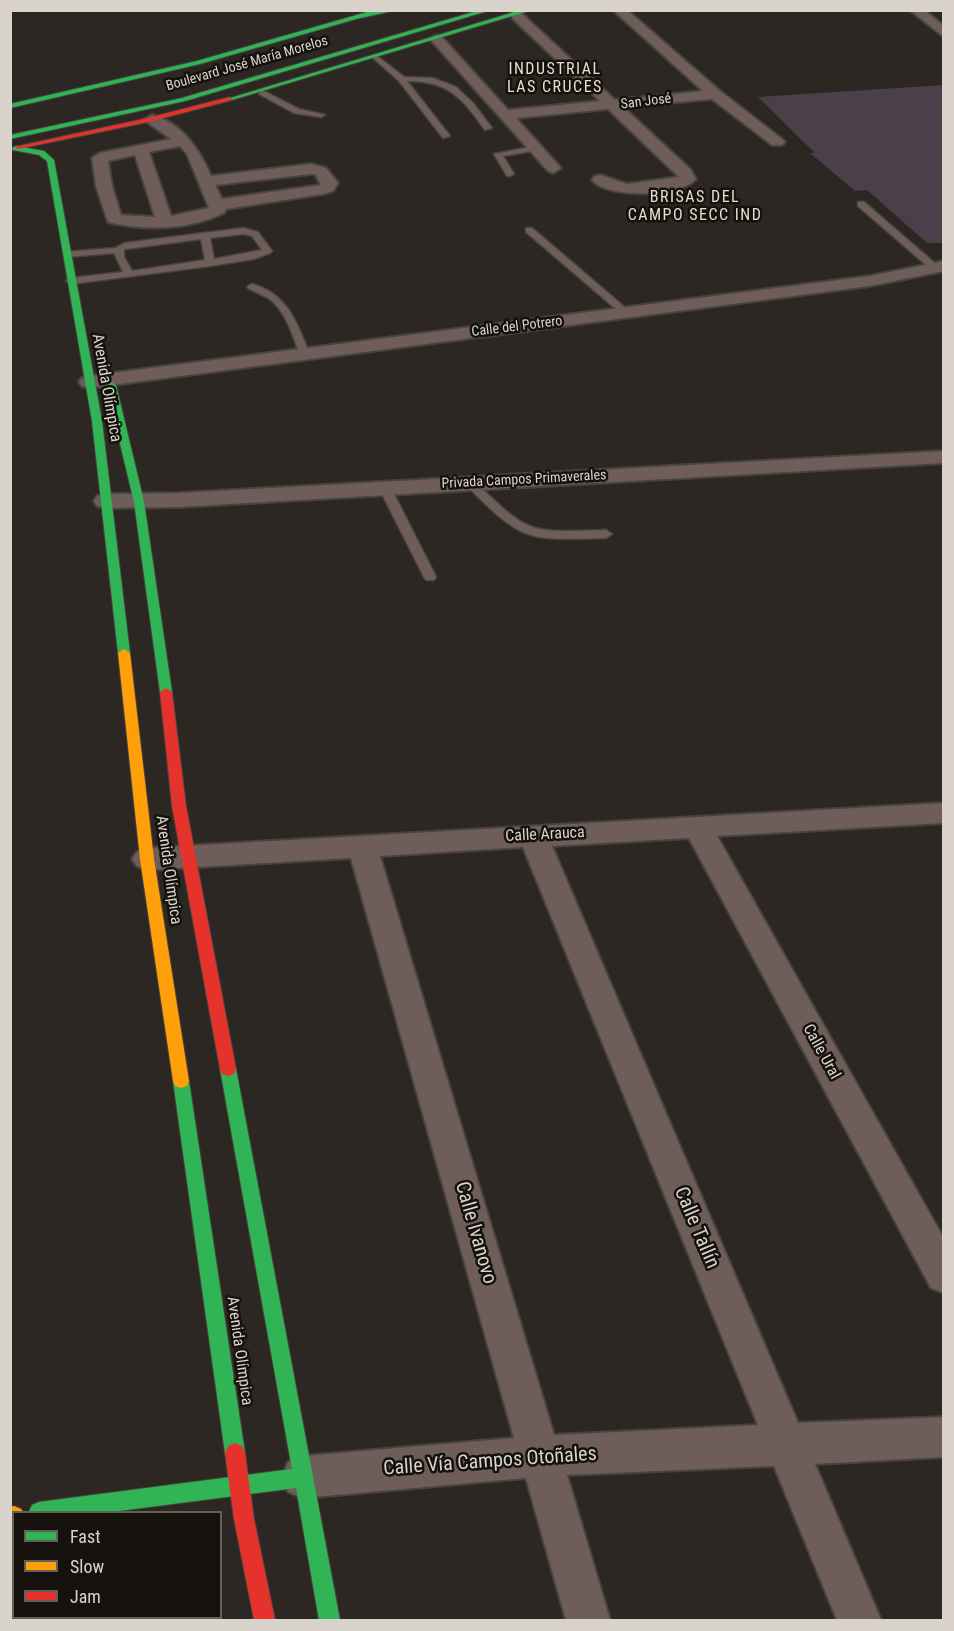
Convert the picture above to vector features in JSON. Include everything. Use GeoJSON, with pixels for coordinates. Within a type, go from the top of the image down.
{"type":"FeatureCollection","features":[{"type":"Feature","properties":{"kind":"street"},"geometry":{"type":"LineString","coordinates":[[10,106],[146,77],[382,10]]}},
{"type":"Feature","properties":{"kind":"street"},"geometry":{"type":"LineString","coordinates":[[357,18],[394,10]]}},
{"type":"Feature","properties":{"kind":"street","name":"Boulevard José María Morelos"},"geometry":{"type":"LineString","coordinates":[[12,144],[183,100],[488,10]]}},
{"type":"Feature","properties":{"kind":"street"},"geometry":{"type":"LineString","coordinates":[[619,10],[715,93],[777,141]]}},
{"type":"Feature","properties":{"kind":"street"},"geometry":{"type":"LineString","coordinates":[[916,10],[944,33]]}},
{"type":"Feature","properties":{"kind":"street","name":"Boulevard José María Morelos"},"geometry":{"type":"LineString","coordinates":[[10,116],[207,72],[413,12]]}},
{"type":"Feature","properties":{"kind":"street"},"geometry":{"type":"LineString","coordinates":[[12,144],[63,140],[262,92],[518,12],[684,172],[688,179],[681,183],[615,189],[608,188],[600,180]]}},
{"type":"Feature","properties":{"kind":"street"},"geometry":{"type":"LineString","coordinates":[[436,39],[553,168]]}},
{"type":"Feature","properties":{"kind":"street","name":"San José"},"geometry":{"type":"LineString","coordinates":[[504,115],[715,93]]}},
{"type":"Feature","properties":{"kind":"street"},"geometry":{"type":"LineString","coordinates":[[152,120],[182,141],[194,153],[218,210],[207,215],[165,220],[121,221],[114,218],[111,214],[98,160],[110,155],[182,141]]}},
{"type":"Feature","properties":{"kind":"street"},"geometry":{"type":"LineString","coordinates":[[135,123],[158,145]]}},
{"type":"Feature","properties":{"kind":"street","name":"Avenida Olímpica"},"geometry":{"type":"LineString","coordinates":[[63,140],[59,156],[73,254],[71,281],[97,421],[147,859],[164,957],[241,1484],[244,1519],[265,1620]]}},
{"type":"Feature","properties":{"kind":"street","name":"Avenida Olímpica"},"geometry":{"type":"LineString","coordinates":[[12,144],[37,151],[50,160],[73,254],[87,286]]}},
{"type":"Feature","properties":{"kind":"street"},"geometry":{"type":"LineString","coordinates":[[140,149],[165,220]]}},
{"type":"Feature","properties":{"kind":"street"},"geometry":{"type":"LineString","coordinates":[[206,181],[311,169],[320,171],[330,183],[327,188],[317,191],[217,205]]}},
{"type":"Feature","properties":{"kind":"street","name":"Calle del Potrero"},"geometry":{"type":"LineString","coordinates":[[88,382],[108,373],[305,355],[870,281],[939,267]]}},
{"type":"Feature","properties":{"kind":"street","name":"Avenida Olímpica"},"geometry":{"type":"LineString","coordinates":[[108,373],[139,502],[166,688],[179,806],[330,1620]]}},
{"type":"Feature","properties":{"kind":"street","name":"Privada Campos Primaverales"},"geometry":{"type":"LineString","coordinates":[[105,501],[139,502],[944,457]]}},
{"type":"Feature","properties":{"kind":"street","name":"Calle Arauca"},"geometry":{"type":"LineString","coordinates":[[147,859],[944,813]]}},
{"type":"Feature","properties":{"kind":"street","name":"Calle Ural"},"geometry":{"type":"LineString","coordinates":[[698,828],[944,1276]]}},
{"type":"Feature","properties":{"kind":"street","name":"Calle Tallín"},"geometry":{"type":"LineString","coordinates":[[533,836],[859,1620]]}},
{"type":"Feature","properties":{"kind":"street","name":"Calle Ivanovo"},"geometry":{"type":"LineString","coordinates":[[362,846],[588,1620]]}},
{"type":"Feature","properties":{"kind":"street","name":"Calle Vía Campos Otoñales"},"geometry":{"type":"LineString","coordinates":[[46,1511],[303,1477],[541,1456],[944,1437]]}},
{"type":"Feature","properties":{"kind":"lane"},"geometry":{"type":"LineString","coordinates":[[375,57],[402,79],[446,136]]}},
{"type":"Feature","properties":{"kind":"lane"},"geometry":{"type":"LineString","coordinates":[[402,79],[428,80],[456,88],[488,128]]}},
{"type":"Feature","properties":{"kind":"lane"},"geometry":{"type":"LineString","coordinates":[[262,92],[297,111],[321,115]]}},
{"type":"Feature","properties":{"kind":"lane"},"geometry":{"type":"LineString","coordinates":[[510,174],[498,154],[535,148]]}},
{"type":"Feature","properties":{"kind":"lane"},"geometry":{"type":"LineString","coordinates":[[861,204],[939,267]]}},
{"type":"Feature","properties":{"kind":"lane"},"geometry":{"type":"LineString","coordinates":[[530,230],[626,313]]}},
{"type":"Feature","properties":{"kind":"lane"},"geometry":{"type":"LineString","coordinates":[[71,281],[87,286],[129,274],[254,256],[267,250],[255,234],[243,231],[145,242],[119,250],[73,254]]}},
{"type":"Feature","properties":{"kind":"lane"},"geometry":{"type":"LineString","coordinates":[[206,234],[210,263]]}},
{"type":"Feature","properties":{"kind":"lane"},"geometry":{"type":"LineString","coordinates":[[119,250],[119,257],[129,274]]}},
{"type":"Feature","properties":{"kind":"lane"},"geometry":{"type":"LineString","coordinates":[[252,287],[267,291],[283,303],[305,355]]}},
{"type":"Feature","properties":{"kind":"lane"},"geometry":{"type":"LineString","coordinates":[[470,483],[518,526],[527,531],[539,534],[606,534]]}},
{"type":"Feature","properties":{"kind":"lane"},"geometry":{"type":"LineString","coordinates":[[385,488],[430,578]]}},
{"type":"Feature","properties":{"kind":"building"},"geometry":{"type":"Polygon","coordinates":[[[944,85],[944,243],[927,243],[867,190],[855,191],[810,153],[815,153],[758,97],[944,85]]]}},
{"type":"Feature","properties":{"kind":"traffic: fast"},"geometry":{"type":"LineString","coordinates":[[10,106],[198,63],[382,10]]}},
{"type":"Feature","properties":{"kind":"traffic: fast"},"geometry":{"type":"LineString","coordinates":[[357,18],[394,10]]}},
{"type":"Feature","properties":{"kind":"traffic: fast"},"geometry":{"type":"LineString","coordinates":[[10,137],[183,100],[488,10]]}},
{"type":"Feature","properties":{"kind":"traffic: fast"},"geometry":{"type":"LineString","coordinates":[[230,99],[529,10]]}},
{"type":"Feature","properties":{"kind":"traffic: fast"},"geometry":{"type":"LineString","coordinates":[[16,148],[41,153],[50,160],[97,421],[124,653]]}},
{"type":"Feature","properties":{"kind":"traffic: fast"},"geometry":{"type":"LineString","coordinates":[[111,385],[139,502],[166,692]]}},
{"type":"Feature","properties":{"kind":"traffic: fast"},"geometry":{"type":"LineString","coordinates":[[228,1069],[330,1620]]}},
{"type":"Feature","properties":{"kind":"traffic: fast"},"geometry":{"type":"LineString","coordinates":[[181,1081],[235,1453]]}},
{"type":"Feature","properties":{"kind":"traffic: fast"},"geometry":{"type":"LineString","coordinates":[[47,1511],[303,1477]]}},
{"type":"Feature","properties":{"kind":"traffic: slow"},"geometry":{"type":"LineString","coordinates":[[124,653],[147,859],[181,1081]]}},
{"type":"Feature","properties":{"kind":"traffic: jam"},"geometry":{"type":"LineString","coordinates":[[18,147],[148,120],[230,99]]}},
{"type":"Feature","properties":{"kind":"traffic: jam"},"geometry":{"type":"LineString","coordinates":[[166,692],[179,806],[228,1069]]}},
{"type":"Feature","properties":{"kind":"traffic: jam"},"geometry":{"type":"LineString","coordinates":[[235,1453],[244,1519],[265,1620]]}},
{"type":"Feature","properties":{"kind":"district","name":"INDUSTRIAL LAS CRUCES"},"geometry":{"type":"Point","coordinates":[555,79]}},
{"type":"Feature","properties":{"kind":"district","name":"BRISAS DEL CAMPO SECC IND"},"geometry":{"type":"Point","coordinates":[695,207]}}]}
